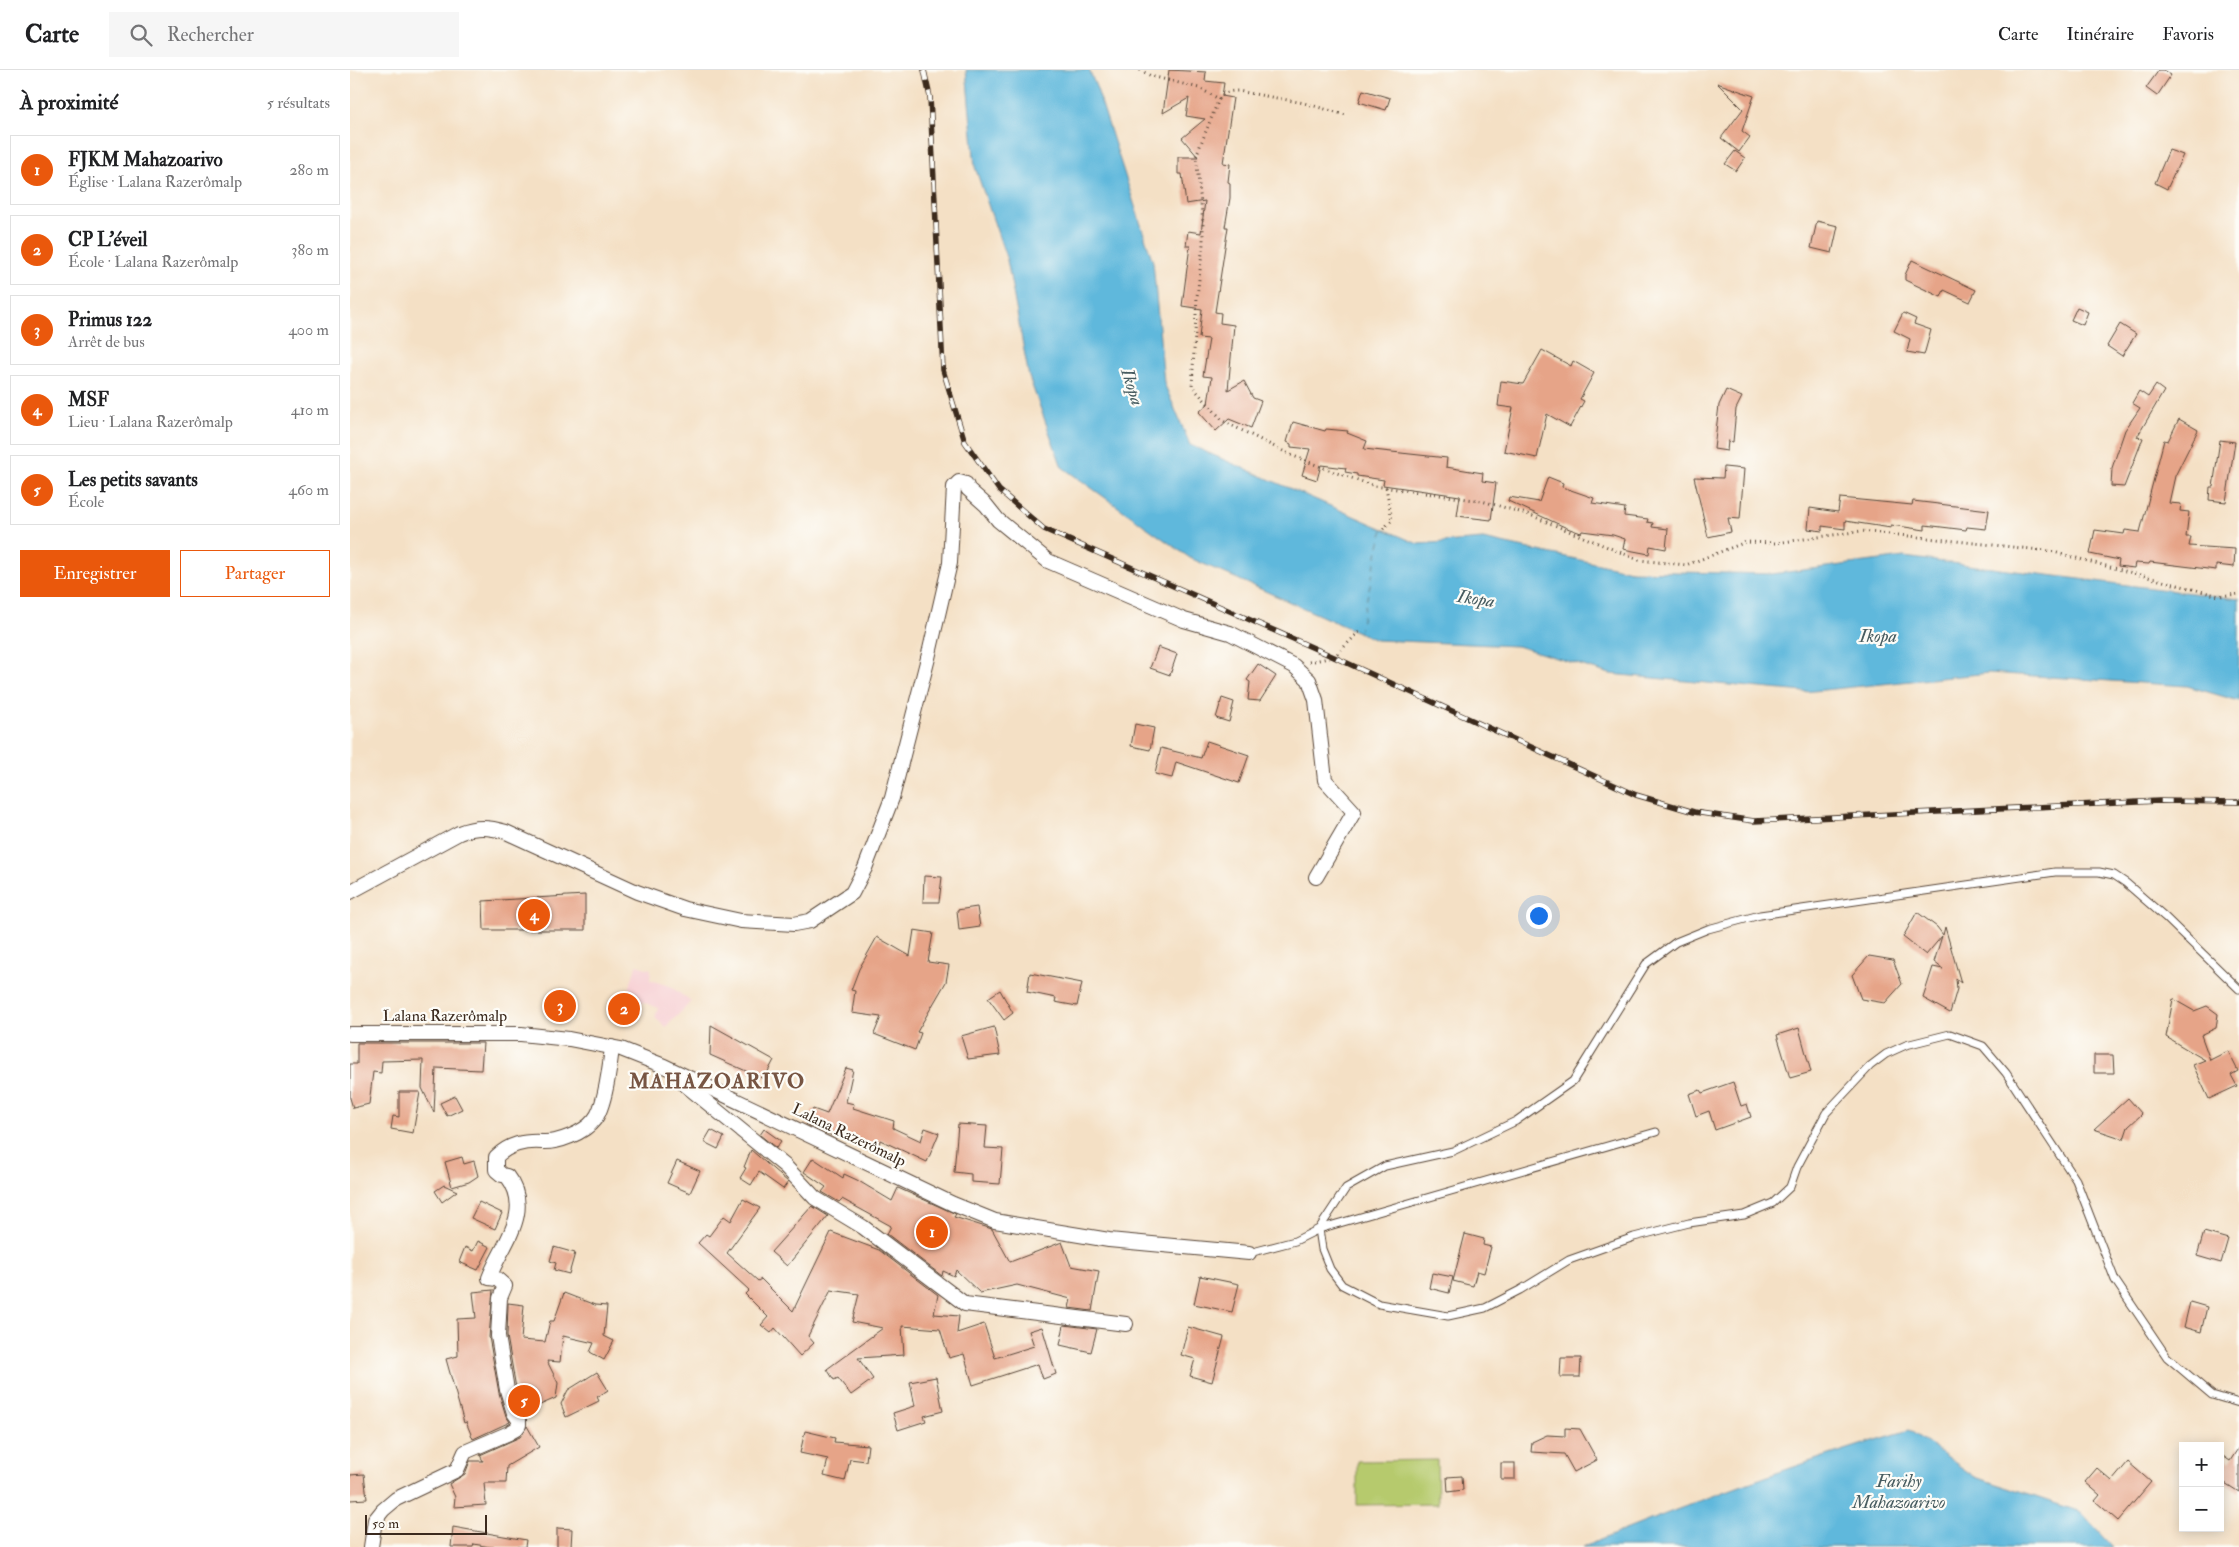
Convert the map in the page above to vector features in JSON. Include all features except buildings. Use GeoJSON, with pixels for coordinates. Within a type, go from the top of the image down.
{"type":"FeatureCollection","features":[{"type":"Feature","properties":{"kind":"street"},"geometry":{"type":"LineString","coordinates":[[350,892],[459,833],[474,828],[492,828],[506,832],[637,892],[684,909],[742,921],[794,924],[810,921],[832,907],[852,893],[865,868],[892,798],[950,563],[952,504],[954,487],[959,482],[966,484],[1015,536],[1048,561],[1184,620],[1230,633],[1294,666],[1309,680],[1316,700],[1325,780],[1354,812],[1316,877]]}},
{"type":"Feature","properties":{"kind":"street","name":"Lalana Razerômalp"},"geometry":{"type":"LineString","coordinates":[[350,1034],[521,1034],[569,1039],[621,1049],[664,1066],[953,1204],[995,1220],[1109,1240],[1250,1253]]}},
{"type":"Feature","properties":{"kind":"street"},"geometry":{"type":"LineString","coordinates":[[371,1547],[375,1520],[396,1499],[456,1470],[465,1452],[508,1433],[519,1425],[520,1420],[514,1413],[507,1390],[498,1336],[500,1298],[505,1286],[497,1279],[489,1278],[515,1224],[518,1197],[513,1184],[507,1176],[502,1175],[496,1170],[496,1158],[504,1149],[516,1144],[533,1141],[564,1140],[595,1120],[605,1092],[612,1048],[610,1047]]}},
{"type":"Feature","properties":{"kind":"street"},"geometry":{"type":"LineString","coordinates":[[664,1066],[785,1166],[816,1198],[863,1227],[964,1304],[1126,1324]]}},
{"type":"Feature","properties":{"kind":"lane"},"geometry":{"type":"LineString","coordinates":[[2239,989],[2165,916],[2126,883],[2114,875],[2099,872],[2055,872],[1760,915],[1708,930],[1676,942],[1646,964],[1574,1081],[1516,1121],[1453,1151],[1385,1166],[1346,1188],[1319,1229],[1322,1249],[1330,1269],[1342,1285],[1379,1304],[1448,1316],[1485,1308],[1520,1290],[1570,1260],[1634,1237],[1689,1223],[1744,1215],[1773,1203],[1790,1187],[1797,1167],[1826,1113],[1870,1066],[1886,1054],[1906,1045],[1950,1034],[1984,1046],[2006,1073],[2076,1180],[2115,1280],[2167,1357],[2212,1395],[2239,1403]]}},
{"type":"Feature","properties":{"kind":"lane"},"geometry":{"type":"LineString","coordinates":[[1250,1253],[1294,1242],[1319,1229],[1656,1132]]}},
{"type":"Feature","properties":{"kind":"path"},"geometry":{"type":"LineString","coordinates":[[1140,70],[1151,76],[1199,88],[1219,99]]}},
{"type":"Feature","properties":{"kind":"path"},"geometry":{"type":"LineString","coordinates":[[1346,115],[1304,103],[1230,91],[1222,94],[1219,99],[1196,156],[1203,223],[1203,244],[1197,296],[1192,386],[1223,421],[1291,455],[1334,472],[1386,487],[1482,501],[1530,515],[1639,560],[1686,565],[1746,542],[1776,543],[1861,531],[2050,551],[2219,596],[2239,594]]}},
{"type":"Feature","properties":{"kind":"path"},"geometry":{"type":"LineString","coordinates":[[1383,529],[1392,520],[1386,487]]}},
{"type":"Feature","properties":{"kind":"path"},"geometry":{"type":"LineString","coordinates":[[1294,666],[1334,657],[1359,632]]}},
{"type":"Feature","properties":{"kind":"shaded area"},"geometry":{"type":"Polygon","coordinates":[[[636,965],[651,969],[650,980],[670,986],[691,1002],[666,1027],[655,1018],[658,1008],[643,1002],[636,1014],[623,1011],[636,965]]]}},
{"type":"Feature","properties":{"kind":"green space"},"geometry":{"type":"Polygon","coordinates":[[[1437,1460],[1438,1504],[1357,1505],[1357,1461],[1437,1460]]]}},
{"type":"Feature","properties":{"kind":"water","name":"Ikopa"},"geometry":{"type":"Polygon","coordinates":[[[966,70],[1089,70],[1097,89],[1153,262],[1164,383],[1190,445],[1418,544],[1483,539],[1631,571],[1772,574],[1904,557],[2239,599],[2239,701],[2187,686],[1989,673],[1804,692],[1610,674],[1517,646],[1376,640],[1190,558],[1062,467],[1029,377],[1007,260],[975,167],[966,70]]]}},
{"type":"Feature","properties":{"kind":"water","name":"Farihy Mahazoarivo"},"geometry":{"type":"Polygon","coordinates":[[[1909,1430],[1975,1477],[2081,1512],[2113,1547],[1583,1547],[1745,1484],[1909,1430]]]}},
{"type":"Feature","properties":{"kind":"ferry route"},"geometry":{"type":"LineString","coordinates":[[1359,632],[1383,529]]}},
{"type":"Feature","properties":{"kind":"railway"},"geometry":{"type":"LineString","coordinates":[[924,70],[930,97],[943,370],[965,442],[999,490],[1044,529],[1334,657],[1636,795],[1694,812],[1754,821],[2159,801],[2239,802]]}},
{"type":"Feature","properties":{"kind":"place","name":"MSF"},"geometry":{"type":"Point","coordinates":[534,915]}},
{"type":"Feature","properties":{"kind":"place","name":"Primus 122"},"geometry":{"type":"Point","coordinates":[560,1006]}},
{"type":"Feature","properties":{"kind":"place","name":"CP L'éveil"},"geometry":{"type":"Point","coordinates":[624,1009]}},
{"type":"Feature","properties":{"kind":"place","name":"FJKM Mahazoarivo"},"geometry":{"type":"Point","coordinates":[932,1232]}},
{"type":"Feature","properties":{"kind":"place","name":"Les petits savants"},"geometry":{"type":"Point","coordinates":[524,1401]}},
{"type":"Feature","properties":{"kind":"district","name":"MAHAZOARIVO"},"geometry":{"type":"Point","coordinates":[717,1081]}}]}
